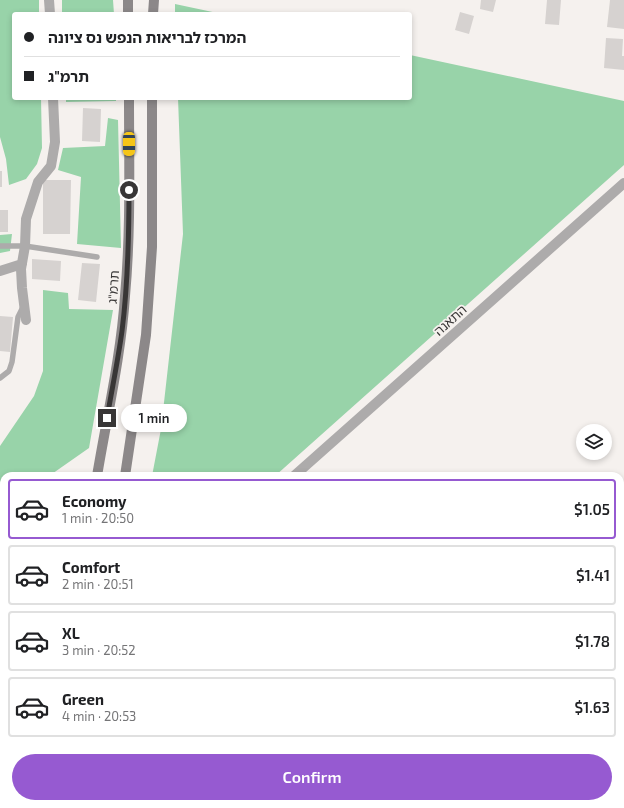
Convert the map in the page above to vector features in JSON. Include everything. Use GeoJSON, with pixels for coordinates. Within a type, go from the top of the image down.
{"type":"FeatureCollection","features":[{"type":"Feature","properties":{"kind":"street"},"geometry":{"type":"LineString","coordinates":[[49,0],[50,12]]}},
{"type":"Feature","properties":{"kind":"street"},"geometry":{"type":"LineString","coordinates":[[128,0],[128,12]]}},
{"type":"Feature","properties":{"kind":"street"},"geometry":{"type":"LineString","coordinates":[[153,12],[154,0]]}},
{"type":"Feature","properties":{"kind":"street"},"geometry":{"type":"LineString","coordinates":[[26,320],[22,288],[22,264],[26,219],[30,202],[38,182],[51,166],[55,142],[54,100]]}},
{"type":"Feature","properties":{"kind":"street","name":"תרמ\"ג"},"geometry":{"type":"LineString","coordinates":[[98,472],[122,331],[126,296],[129,232],[128,100]]}},
{"type":"Feature","properties":{"kind":"street"},"geometry":{"type":"LineString","coordinates":[[126,472],[146,327],[152,247],[152,100]]}},
{"type":"Feature","properties":{"kind":"street","name":"התאנה"},"geometry":{"type":"LineString","coordinates":[[299,472],[624,183]]}},
{"type":"Feature","properties":{"kind":"street"},"geometry":{"type":"LineString","coordinates":[[0,271],[22,264]]}},
{"type":"Feature","properties":{"kind":"lane"},"geometry":{"type":"LineString","coordinates":[[0,246],[24,246],[97,257]]}},
{"type":"Feature","properties":{"kind":"lane"},"geometry":{"type":"LineString","coordinates":[[0,378],[9,371],[12,362],[18,317],[24,305]]}},
{"type":"Feature","properties":{"kind":"green space"},"geometry":{"type":"Polygon","coordinates":[[[0,0],[39,0],[39,12],[12,12],[12,100],[41,100],[42,148],[37,164],[26,179],[9,185],[6,159],[0,137],[0,0]]]}},
{"type":"Feature","properties":{"kind":"green space"},"geometry":{"type":"Polygon","coordinates":[[[62,0],[113,0],[114,12],[62,12],[62,0]]]}},
{"type":"Feature","properties":{"kind":"green space"},"geometry":{"type":"Polygon","coordinates":[[[175,4],[213,12],[175,12],[175,4]]]}},
{"type":"Feature","properties":{"kind":"green space"},"geometry":{"type":"Polygon","coordinates":[[[412,55],[624,101],[624,165],[279,472],[153,472],[161,429],[183,234],[178,100],[412,100],[412,55]]]}},
{"type":"Feature","properties":{"kind":"green space"},"geometry":{"type":"Polygon","coordinates":[[[66,100],[116,100],[116,101],[66,102],[66,100]]]}},
{"type":"Feature","properties":{"kind":"green space"},"geometry":{"type":"Polygon","coordinates":[[[108,118],[118,120],[121,248],[77,244],[81,177],[58,170],[63,148],[105,146],[108,118]]]}},
{"type":"Feature","properties":{"kind":"green space"},"geometry":{"type":"Polygon","coordinates":[[[12,234],[10,251],[0,253],[0,235],[12,234]]]}},
{"type":"Feature","properties":{"kind":"green space"},"geometry":{"type":"Polygon","coordinates":[[[43,290],[68,293],[69,309],[113,310],[89,448],[55,472],[0,472],[0,446],[34,396],[43,371],[43,290]]]}},
{"type":"Feature","properties":{"kind":"building"},"geometry":{"type":"Polygon","coordinates":[[[481,0],[496,0],[493,12],[480,9],[481,0]]]}},
{"type":"Feature","properties":{"kind":"building"},"geometry":{"type":"Polygon","coordinates":[[[547,0],[561,0],[559,25],[545,24],[547,0]]]}},
{"type":"Feature","properties":{"kind":"building"},"geometry":{"type":"Polygon","coordinates":[[[610,0],[624,0],[624,29],[607,27],[610,0]]]}},
{"type":"Feature","properties":{"kind":"building"},"geometry":{"type":"Polygon","coordinates":[[[460,12],[474,16],[469,34],[455,30],[460,12]]]}},
{"type":"Feature","properties":{"kind":"building"},"geometry":{"type":"Polygon","coordinates":[[[606,38],[623,39],[622,56],[624,56],[624,70],[604,68],[606,38]]]}},
{"type":"Feature","properties":{"kind":"building"},"geometry":{"type":"Polygon","coordinates":[[[83,108],[101,109],[100,142],[82,141],[83,108]]]}},
{"type":"Feature","properties":{"kind":"building"},"geometry":{"type":"Polygon","coordinates":[[[0,171],[2,171],[2,187],[0,187],[0,171]]]}},
{"type":"Feature","properties":{"kind":"building"},"geometry":{"type":"Polygon","coordinates":[[[43,180],[71,180],[70,234],[43,234],[43,180]]]}},
{"type":"Feature","properties":{"kind":"building"},"geometry":{"type":"Polygon","coordinates":[[[0,210],[8,210],[8,232],[0,232],[0,210]]]}},
{"type":"Feature","properties":{"kind":"building"},"geometry":{"type":"Polygon","coordinates":[[[32,259],[61,261],[60,281],[32,279],[32,259]]]}},
{"type":"Feature","properties":{"kind":"building"},"geometry":{"type":"Polygon","coordinates":[[[82,263],[100,264],[96,302],[78,300],[82,263]]]}},
{"type":"Feature","properties":{"kind":"building"},"geometry":{"type":"Polygon","coordinates":[[[0,316],[13,317],[10,352],[0,351],[0,316]]]}},
{"type":"Feature","properties":{"kind":"route"},"geometry":{"type":"LineString","coordinates":[[107,418],[122,331],[126,296],[129,190]]}}]}
